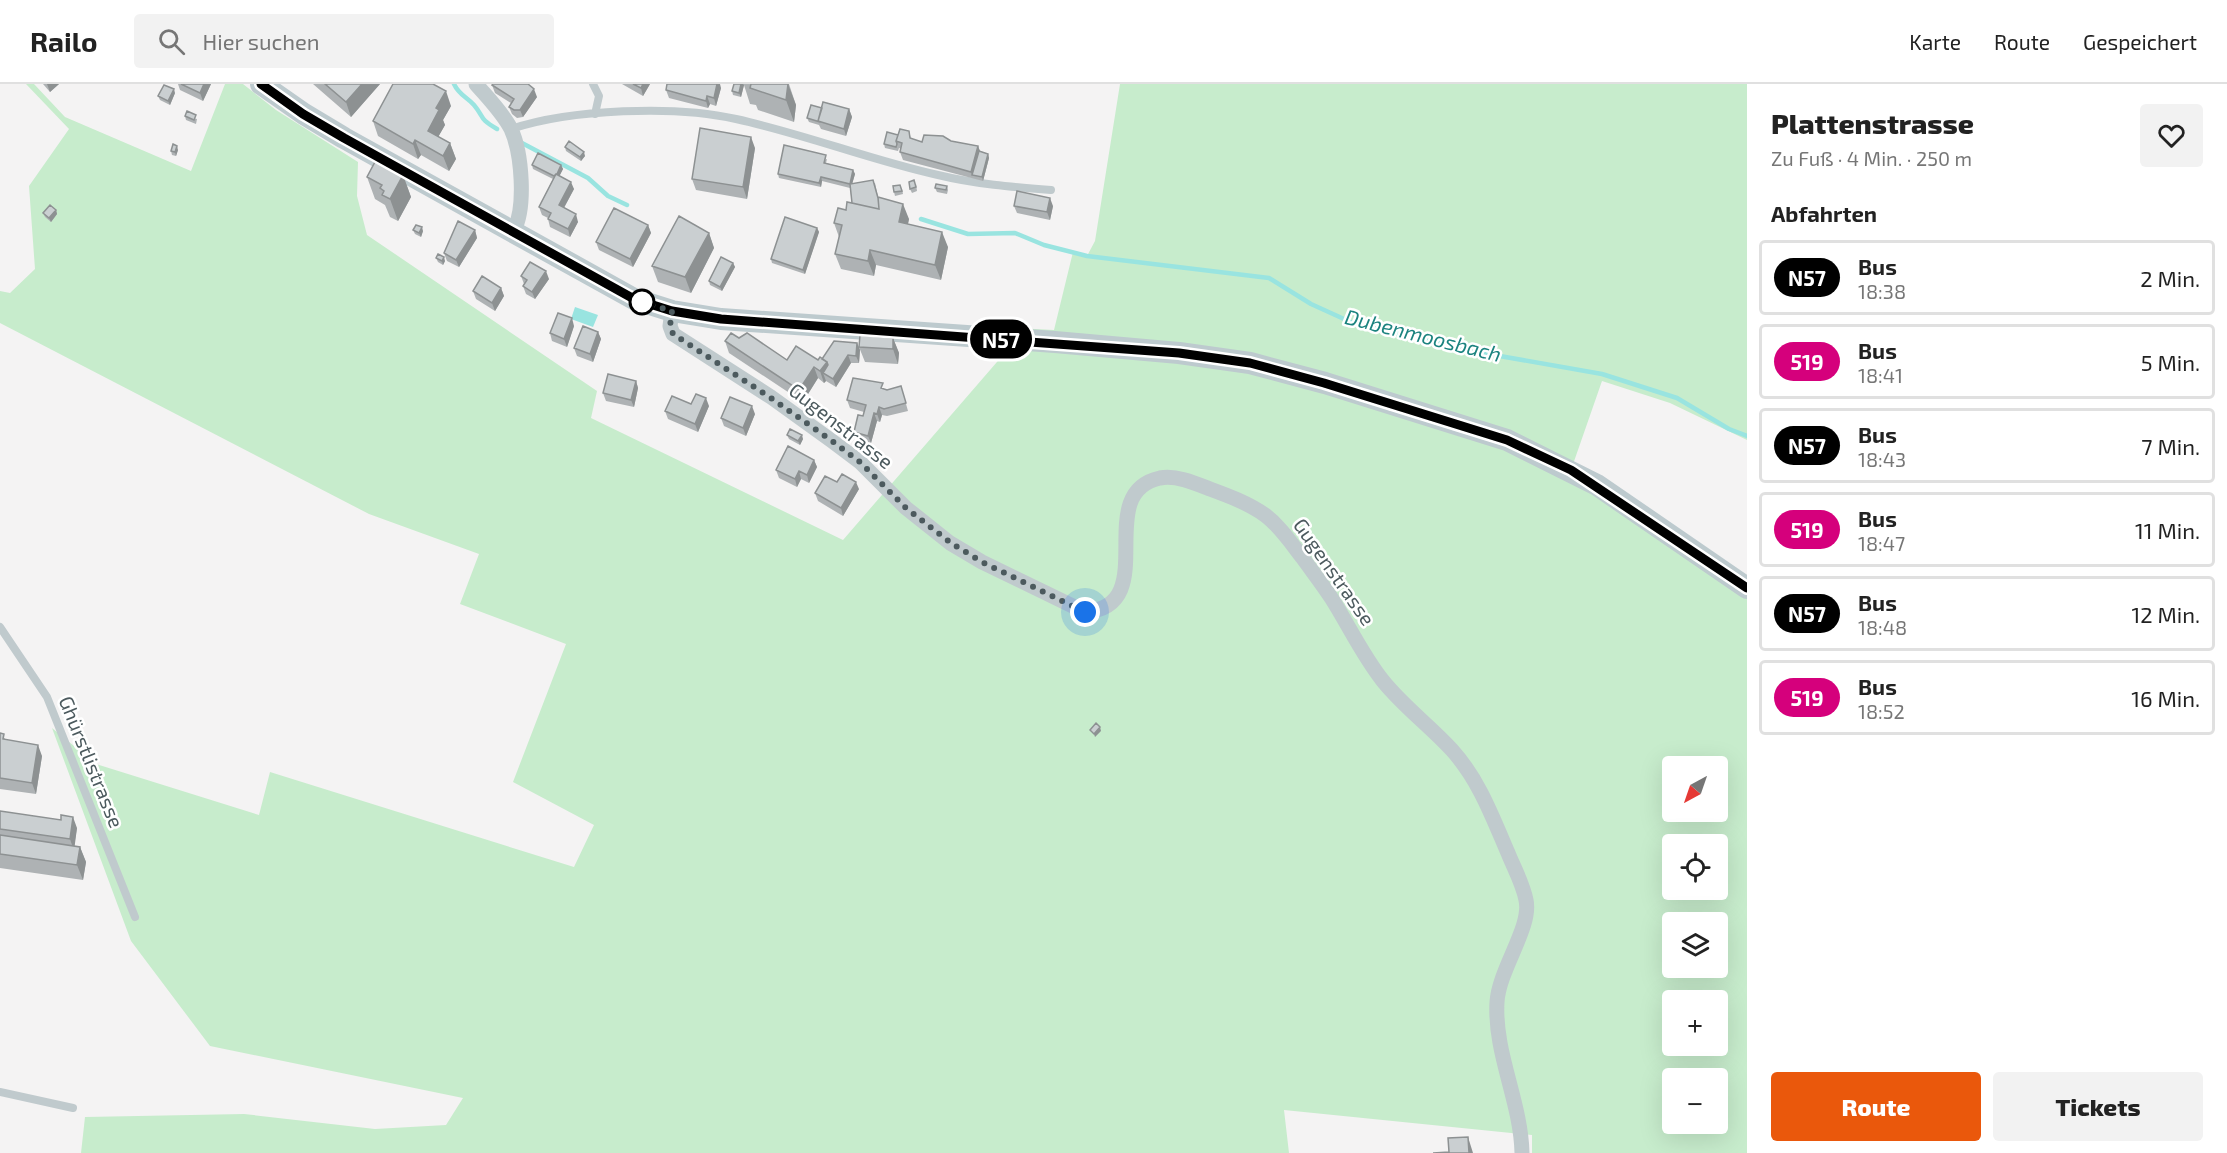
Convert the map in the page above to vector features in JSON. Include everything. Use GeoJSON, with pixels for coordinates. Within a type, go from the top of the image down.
{"type":"FeatureCollection","features":[{"type":"Feature","properties":{"kind":"street"},"geometry":{"type":"LineString","coordinates":[[261,84],[344,138],[634,299],[672,311],[721,319],[1179,353],[1260,366],[1324,383],[1507,440],[1597,485],[1747,588]]}},
{"type":"Feature","properties":{"kind":"street"},"geometry":{"type":"LineString","coordinates":[[476,84],[511,129],[521,176],[522,205],[513,230]]}},
{"type":"Feature","properties":{"kind":"street","name":"Gugenstrasse"},"geometry":{"type":"LineString","coordinates":[[672,311],[670,326],[673,334],[771,398],[860,462],[906,508],[951,543],[982,562],[1085,612],[1102,610],[1117,599],[1123,584],[1128,511],[1131,501],[1144,486],[1161,478],[1185,480],[1245,502],[1267,516],[1288,538],[1330,596],[1382,680],[1402,703],[1452,750],[1474,778],[1523,890],[1527,915],[1503,972],[1497,1008],[1498,1029],[1513,1091],[1522,1153]]}},
{"type":"Feature","properties":{"kind":"lane"},"geometry":{"type":"LineString","coordinates":[[593,84],[599,96],[595,114]]}},
{"type":"Feature","properties":{"kind":"lane"},"geometry":{"type":"LineString","coordinates":[[511,129],[525,124],[595,114],[666,112],[735,119],[939,176],[984,184],[1051,190]]}},
{"type":"Feature","properties":{"kind":"lane","name":"Ghürstlistrasse"},"geometry":{"type":"LineString","coordinates":[[0,627],[47,697],[135,917]]}},
{"type":"Feature","properties":{"kind":"lane"},"geometry":{"type":"LineString","coordinates":[[0,1092],[73,1108]]}},
{"type":"Feature","properties":{"kind":"green space"},"geometry":{"type":"Polygon","coordinates":[[[26,84],[34,84],[65,117],[191,171],[225,84],[243,84],[276,110],[358,162],[357,196],[367,235],[597,391],[591,418],[843,540],[1003,355],[1014,328],[1054,330],[1073,252],[1087,256],[1095,241],[1120,84],[1747,84],[1747,440],[1670,403],[1602,381],[1571,470],[1747,588],[1747,1153],[1532,1153],[1532,1135],[1284,1110],[1289,1153],[81,1153],[85,1117],[244,1114],[375,1129],[446,1125],[463,1098],[210,1046],[131,941],[52,728],[96,764],[259,815],[270,772],[574,867],[594,825],[513,782],[566,644],[460,604],[479,554],[369,514],[0,323],[0,291],[10,293],[35,269],[29,186],[69,129],[26,84]]]}},
{"type":"Feature","properties":{"kind":"water"},"geometry":{"type":"Polygon","coordinates":[[[575,307],[598,315],[593,327],[571,319],[575,307]]]}},
{"type":"Feature","properties":{"kind":"building"},"geometry":{"type":"Polygon","coordinates":[[[181,84],[204,84],[200,93],[181,84]]]}},
{"type":"Feature","properties":{"kind":"building"},"geometry":{"type":"Polygon","coordinates":[[[325,84],[362,84],[346,102],[325,84]]]}},
{"type":"Feature","properties":{"kind":"building"},"geometry":{"type":"Polygon","coordinates":[[[393,84],[433,84],[446,91],[436,108],[439,110],[428,131],[450,143],[443,156],[415,140],[413,144],[373,121],[393,84]]]}},
{"type":"Feature","properties":{"kind":"building"},"geometry":{"type":"Polygon","coordinates":[[[493,84],[528,84],[534,89],[520,110],[514,110],[509,107],[514,99],[493,84]]]}},
{"type":"Feature","properties":{"kind":"building"},"geometry":{"type":"Polygon","coordinates":[[[667,84],[717,84],[714,98],[707,96],[706,101],[666,90],[667,84]]]}},
{"type":"Feature","properties":{"kind":"building"},"geometry":{"type":"Polygon","coordinates":[[[734,84],[741,84],[739,93],[732,91],[734,84]]]}},
{"type":"Feature","properties":{"kind":"building"},"geometry":{"type":"Polygon","coordinates":[[[751,84],[788,84],[786,100],[750,88],[751,84]]]}},
{"type":"Feature","properties":{"kind":"building"},"geometry":{"type":"Polygon","coordinates":[[[164,85],[174,89],[168,101],[158,96],[164,85]]]}},
{"type":"Feature","properties":{"kind":"building"},"geometry":{"type":"Polygon","coordinates":[[[823,102],[849,109],[844,129],[818,121],[823,102]]]}},
{"type":"Feature","properties":{"kind":"building"},"geometry":{"type":"Polygon","coordinates":[[[811,105],[822,108],[818,121],[820,122],[807,118],[811,105]]]}},
{"type":"Feature","properties":{"kind":"building"},"geometry":{"type":"Polygon","coordinates":[[[187,111],[196,115],[194,120],[185,116],[187,111]]]}},
{"type":"Feature","properties":{"kind":"building"},"geometry":{"type":"Polygon","coordinates":[[[700,128],[751,137],[743,187],[692,179],[700,128]]]}},
{"type":"Feature","properties":{"kind":"building"},"geometry":{"type":"Polygon","coordinates":[[[900,129],[909,131],[910,138],[922,142],[924,135],[943,136],[951,141],[978,146],[971,172],[900,152],[902,143],[896,141],[900,129]]]}},
{"type":"Feature","properties":{"kind":"building"},"geometry":{"type":"Polygon","coordinates":[[[887,132],[898,135],[896,147],[884,144],[887,132]]]}},
{"type":"Feature","properties":{"kind":"building"},"geometry":{"type":"Polygon","coordinates":[[[569,141],[584,152],[580,157],[565,147],[569,141]]]}},
{"type":"Feature","properties":{"kind":"building"},"geometry":{"type":"Polygon","coordinates":[[[173,144],[177,146],[175,152],[171,151],[173,144]]]}},
{"type":"Feature","properties":{"kind":"building"},"geometry":{"type":"Polygon","coordinates":[[[784,145],[826,155],[824,163],[853,170],[850,184],[821,177],[819,183],[778,174],[784,145]]]}},
{"type":"Feature","properties":{"kind":"building"},"geometry":{"type":"Polygon","coordinates":[[[979,151],[988,154],[982,177],[972,175],[979,151]]]}},
{"type":"Feature","properties":{"kind":"building"},"geometry":{"type":"Polygon","coordinates":[[[538,153],[561,165],[557,174],[554,176],[532,165],[538,153]]]}},
{"type":"Feature","properties":{"kind":"building"},"geometry":{"type":"Polygon","coordinates":[[[376,160],[403,175],[390,199],[382,195],[384,191],[380,188],[382,185],[367,177],[376,160]]]}},
{"type":"Feature","properties":{"kind":"building"},"geometry":{"type":"Polygon","coordinates":[[[556,174],[571,182],[559,205],[576,214],[568,229],[548,219],[551,213],[539,207],[556,174]]]}},
{"type":"Feature","properties":{"kind":"building"},"geometry":{"type":"Polygon","coordinates":[[[873,180],[879,209],[852,203],[850,184],[873,180]]]}},
{"type":"Feature","properties":{"kind":"building"},"geometry":{"type":"Polygon","coordinates":[[[914,180],[916,187],[910,189],[909,182],[914,180]]]}},
{"type":"Feature","properties":{"kind":"building"},"geometry":{"type":"Polygon","coordinates":[[[936,184],[947,186],[946,190],[935,188],[936,184]]]}},
{"type":"Feature","properties":{"kind":"building"},"geometry":{"type":"Polygon","coordinates":[[[900,185],[902,191],[894,192],[893,186],[900,185]]]}},
{"type":"Feature","properties":{"kind":"building"},"geometry":{"type":"Polygon","coordinates":[[[1017,191],[1050,198],[1047,212],[1014,206],[1017,191]]]}},
{"type":"Feature","properties":{"kind":"building"},"geometry":{"type":"Polygon","coordinates":[[[878,197],[903,204],[899,222],[942,232],[935,265],[870,250],[868,261],[835,254],[842,225],[834,223],[838,208],[846,210],[847,202],[879,209],[878,197]]]}},
{"type":"Feature","properties":{"kind":"building"},"geometry":{"type":"Polygon","coordinates":[[[50,205],[56,210],[49,218],[43,213],[50,205]]]}},
{"type":"Feature","properties":{"kind":"building"},"geometry":{"type":"Polygon","coordinates":[[[614,208],[648,225],[630,259],[596,242],[614,208]]]}},
{"type":"Feature","properties":{"kind":"building"},"geometry":{"type":"Polygon","coordinates":[[[679,216],[709,233],[685,277],[652,266],[679,216]]]}},
{"type":"Feature","properties":{"kind":"building"},"geometry":{"type":"Polygon","coordinates":[[[785,217],[817,228],[803,270],[771,259],[785,217]]]}},
{"type":"Feature","properties":{"kind":"building"},"geometry":{"type":"Polygon","coordinates":[[[458,221],[475,230],[456,260],[444,253],[458,221]]]}},
{"type":"Feature","properties":{"kind":"building"},"geometry":{"type":"Polygon","coordinates":[[[416,225],[422,227],[419,233],[413,230],[416,225]]]}},
{"type":"Feature","properties":{"kind":"building"},"geometry":{"type":"Polygon","coordinates":[[[438,254],[444,257],[442,261],[436,258],[438,254]]]}},
{"type":"Feature","properties":{"kind":"building"},"geometry":{"type":"Polygon","coordinates":[[[721,257],[733,263],[720,287],[709,281],[721,257]]]}},
{"type":"Feature","properties":{"kind":"building"},"geometry":{"type":"Polygon","coordinates":[[[530,262],[546,271],[532,292],[523,286],[527,280],[521,276],[530,262]]]}},
{"type":"Feature","properties":{"kind":"building"},"geometry":{"type":"Polygon","coordinates":[[[482,276],[501,288],[492,303],[473,291],[482,276]]]}},
{"type":"Feature","properties":{"kind":"building"},"geometry":{"type":"Polygon","coordinates":[[[558,313],[572,318],[564,339],[550,333],[558,313]]]}},
{"type":"Feature","properties":{"kind":"building"},"geometry":{"type":"Polygon","coordinates":[[[583,326],[598,332],[590,354],[574,348],[583,326]]]}},
{"type":"Feature","properties":{"kind":"building"},"geometry":{"type":"Polygon","coordinates":[[[731,333],[739,338],[747,333],[787,360],[796,346],[818,360],[820,357],[827,362],[820,371],[814,367],[799,390],[725,341],[731,333]]]}},
{"type":"Feature","properties":{"kind":"building"},"geometry":{"type":"Polygon","coordinates":[[[860,335],[893,338],[893,349],[859,347],[860,335]]]}},
{"type":"Feature","properties":{"kind":"building"},"geometry":{"type":"Polygon","coordinates":[[[834,341],[857,343],[856,356],[848,355],[833,379],[823,373],[828,365],[822,359],[834,341]]]}},
{"type":"Feature","properties":{"kind":"building"},"geometry":{"type":"Polygon","coordinates":[[[608,374],[636,381],[631,400],[603,393],[608,374]]]}},
{"type":"Feature","properties":{"kind":"building"},"geometry":{"type":"Polygon","coordinates":[[[853,378],[883,383],[881,388],[887,390],[901,386],[906,403],[884,409],[879,407],[877,414],[874,413],[868,436],[854,432],[858,415],[863,416],[866,405],[847,400],[853,378]]]}},
{"type":"Feature","properties":{"kind":"building"},"geometry":{"type":"Polygon","coordinates":[[[696,394],[706,398],[695,424],[665,411],[672,396],[691,404],[696,394]]]}},
{"type":"Feature","properties":{"kind":"building"},"geometry":{"type":"Polygon","coordinates":[[[730,397],[752,406],[743,428],[721,418],[730,397]]]}},
{"type":"Feature","properties":{"kind":"building"},"geometry":{"type":"Polygon","coordinates":[[[790,429],[802,435],[798,441],[787,435],[790,429]]]}},
{"type":"Feature","properties":{"kind":"building"},"geometry":{"type":"Polygon","coordinates":[[[788,446],[814,460],[807,475],[799,471],[795,479],[776,470],[788,446]]]}},
{"type":"Feature","properties":{"kind":"building"},"geometry":{"type":"Polygon","coordinates":[[[842,474],[856,482],[841,508],[815,493],[825,476],[837,482],[842,474]]]}},
{"type":"Feature","properties":{"kind":"building"},"geometry":{"type":"Polygon","coordinates":[[[1096,723],[1100,727],[1094,734],[1090,730],[1096,723]]]}},
{"type":"Feature","properties":{"kind":"building"},"geometry":{"type":"Polygon","coordinates":[[[0,733],[4,734],[3,739],[38,745],[32,783],[0,778],[0,733]]]}},
{"type":"Feature","properties":{"kind":"building"},"geometry":{"type":"Polygon","coordinates":[[[0,811],[61,820],[61,815],[73,817],[70,839],[0,829],[0,811]]]}},
{"type":"Feature","properties":{"kind":"building"},"geometry":{"type":"Polygon","coordinates":[[[0,835],[80,847],[77,865],[0,854],[0,835]]]}},
{"type":"Feature","properties":{"kind":"building"},"geometry":{"type":"Polygon","coordinates":[[[1468,1137],[1469,1153],[1433,1153],[1449,1152],[1448,1138],[1468,1137]]]}},
{"type":"Feature","properties":{"kind":"waterway","name":"Dubenmoosbach"},"geometry":{"type":"LineString","coordinates":[[454,84],[474,105],[484,120],[497,129]]}},
{"type":"Feature","properties":{"kind":"waterway","name":"Dubenmoosbach"},"geometry":{"type":"LineString","coordinates":[[522,143],[588,178],[608,196],[627,205]]}},
{"type":"Feature","properties":{"kind":"waterway","name":"Dubenmoosbach"},"geometry":{"type":"LineString","coordinates":[[921,219],[968,234],[1015,233],[1044,245],[1087,256],[1269,278],[1311,304],[1355,324],[1477,352],[1602,374],[1677,398],[1729,429],[1747,436]]}},
{"type":"Feature","properties":{"kind":"bus line","name":"N57"},"geometry":{"type":"LineString","coordinates":[[261,84],[303,114],[344,138],[634,299],[653,306],[721,319],[926,335],[1055,342],[1179,353],[1250,363],[1324,383],[1507,440],[1597,485],[1747,588]]}},
{"type":"Feature","properties":{"kind":"route"},"geometry":{"type":"LineString","coordinates":[[642,302],[672,311],[670,326],[673,334],[681,341],[771,398],[832,441],[860,462],[906,508],[951,543],[982,562],[1085,612]]}}]}
